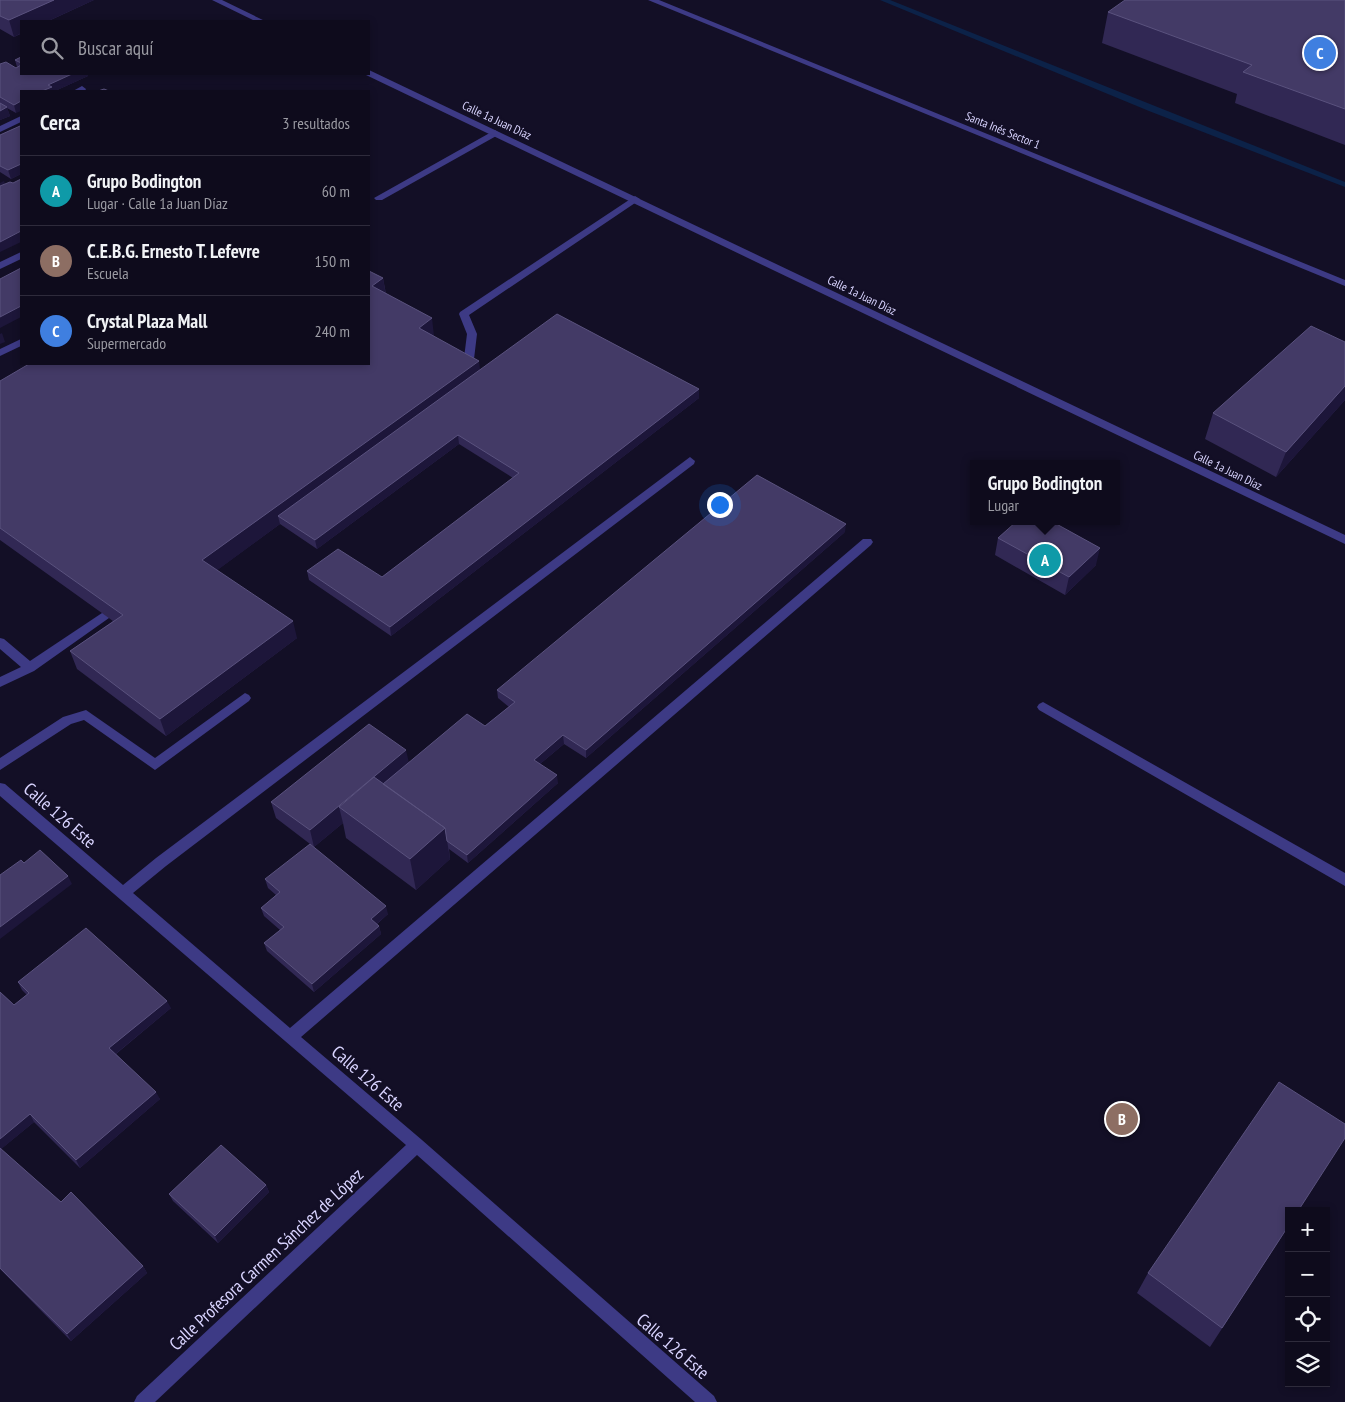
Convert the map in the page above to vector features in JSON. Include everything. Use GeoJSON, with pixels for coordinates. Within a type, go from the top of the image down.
{"type":"FeatureCollection","features":[{"type":"Feature","properties":{"kind":"street"},"geometry":{"type":"LineString","coordinates":[[216,0],[259,20]]}},
{"type":"Feature","properties":{"kind":"street","name":"Santa Inés Sector 1"},"geometry":{"type":"LineString","coordinates":[[652,0],[1345,283]]}},
{"type":"Feature","properties":{"kind":"street","name":"Calle 1a Juan Díaz"},"geometry":{"type":"LineString","coordinates":[[370,73],[1345,540]]}},
{"type":"Feature","properties":{"kind":"street"},"geometry":{"type":"LineString","coordinates":[[0,129],[20,121]]}},
{"type":"Feature","properties":{"kind":"street"},"geometry":{"type":"LineString","coordinates":[[379,198],[496,133]]}},
{"type":"Feature","properties":{"kind":"street"},"geometry":{"type":"LineString","coordinates":[[459,366],[469,359],[472,334],[464,314],[635,200]]}},
{"type":"Feature","properties":{"kind":"street"},"geometry":{"type":"LineString","coordinates":[[0,266],[20,256]]}},
{"type":"Feature","properties":{"kind":"street"},"geometry":{"type":"LineString","coordinates":[[0,353],[20,343]]}},
{"type":"Feature","properties":{"kind":"street"},"geometry":{"type":"LineString","coordinates":[[122,894],[690,461]]}},
{"type":"Feature","properties":{"kind":"street"},"geometry":{"type":"LineString","coordinates":[[291,1036],[867,542]]}},
{"type":"Feature","properties":{"kind":"street"},"geometry":{"type":"LineString","coordinates":[[0,682],[30,668],[105,615]]}},
{"type":"Feature","properties":{"kind":"street"},"geometry":{"type":"LineString","coordinates":[[0,642],[30,668]]}},
{"type":"Feature","properties":{"kind":"street"},"geometry":{"type":"LineString","coordinates":[[0,765],[67,720],[86,715],[155,765],[245,698]]}},
{"type":"Feature","properties":{"kind":"street"},"geometry":{"type":"LineString","coordinates":[[1043,707],[1345,880]]}},
{"type":"Feature","properties":{"kind":"street","name":"Calle 126 Este"},"geometry":{"type":"LineString","coordinates":[[0,788],[417,1145],[708,1402]]}},
{"type":"Feature","properties":{"kind":"street","name":"Calle Profesora Carmen Sánchez de López"},"geometry":{"type":"LineString","coordinates":[[143,1402],[417,1145]]}},
{"type":"Feature","properties":{"kind":"building"},"geometry":{"type":"Polygon","coordinates":[[[0,0],[54,0],[9,20],[0,16],[0,0]]]}},
{"type":"Feature","properties":{"kind":"building"},"geometry":{"type":"Polygon","coordinates":[[[1125,0],[1345,0],[1345,109],[1243,72],[1252,65],[1108,12],[1125,0]]]}},
{"type":"Feature","properties":{"kind":"building"},"geometry":{"type":"Polygon","coordinates":[[[6,62],[16,68],[20,66],[20,75],[70,75],[48,85],[52,87],[44,90],[20,90],[20,102],[14,105],[0,97],[0,64],[6,62]]]}},
{"type":"Feature","properties":{"kind":"building"},"geometry":{"type":"Polygon","coordinates":[[[0,103],[7,107],[0,111],[0,103]]]}},
{"type":"Feature","properties":{"kind":"building"},"geometry":{"type":"Polygon","coordinates":[[[20,126],[20,164],[8,170],[0,166],[0,135],[20,126]]]}},
{"type":"Feature","properties":{"kind":"building"},"geometry":{"type":"Polygon","coordinates":[[[20,180],[20,232],[0,242],[0,186],[10,182],[13,183],[20,180]]]}},
{"type":"Feature","properties":{"kind":"building"},"geometry":{"type":"Polygon","coordinates":[[[20,269],[20,307],[0,317],[0,279],[20,269]]]}},
{"type":"Feature","properties":{"kind":"building"},"geometry":{"type":"Polygon","coordinates":[[[370,272],[383,278],[372,286],[432,318],[419,328],[479,361],[202,560],[293,621],[160,719],[70,651],[123,615],[0,528],[0,381],[27,365],[370,365],[370,272]]]}},
{"type":"Feature","properties":{"kind":"building"},"geometry":{"type":"Polygon","coordinates":[[[557,314],[699,389],[390,627],[307,571],[338,549],[382,577],[519,473],[458,435],[315,540],[278,516],[557,314]]]}},
{"type":"Feature","properties":{"kind":"building"},"geometry":{"type":"Polygon","coordinates":[[[1311,326],[1345,342],[1345,386],[1286,452],[1213,413],[1311,326]]]}},
{"type":"Feature","properties":{"kind":"building"},"geometry":{"type":"Polygon","coordinates":[[[757,475],[846,524],[586,750],[563,735],[534,760],[557,775],[467,855],[447,841],[445,828],[383,784],[467,714],[485,726],[515,702],[497,690],[757,475]]]}},
{"type":"Feature","properties":{"kind":"building"},"geometry":{"type":"Polygon","coordinates":[[[1013,525],[1058,525],[1100,548],[1069,577],[998,538],[1013,525]]]}},
{"type":"Feature","properties":{"kind":"building"},"geometry":{"type":"Polygon","coordinates":[[[369,724],[406,750],[310,830],[271,802],[369,724]]]}},
{"type":"Feature","properties":{"kind":"building"},"geometry":{"type":"Polygon","coordinates":[[[374,777],[445,828],[410,859],[339,807],[374,777]]]}},
{"type":"Feature","properties":{"kind":"building"},"geometry":{"type":"Polygon","coordinates":[[[310,844],[386,906],[371,919],[379,926],[312,984],[264,943],[284,927],[261,908],[280,892],[265,879],[310,844]]]}},
{"type":"Feature","properties":{"kind":"building"},"geometry":{"type":"Polygon","coordinates":[[[40,850],[68,876],[0,927],[0,875],[21,860],[24,863],[40,850]]]}},
{"type":"Feature","properties":{"kind":"building"},"geometry":{"type":"Polygon","coordinates":[[[86,928],[167,1001],[109,1048],[156,1092],[76,1160],[30,1114],[0,1139],[0,992],[14,1005],[29,993],[18,982],[86,928]]]}},
{"type":"Feature","properties":{"kind":"building"},"geometry":{"type":"Polygon","coordinates":[[[1279,1082],[1345,1124],[1345,1138],[1301,1207],[1285,1207],[1285,1231],[1222,1328],[1148,1273],[1279,1082]]]}},
{"type":"Feature","properties":{"kind":"building"},"geometry":{"type":"Polygon","coordinates":[[[221,1145],[266,1185],[215,1236],[169,1194],[221,1145]]]}},
{"type":"Feature","properties":{"kind":"building"},"geometry":{"type":"Polygon","coordinates":[[[0,1148],[61,1202],[71,1192],[143,1266],[67,1334],[0,1268],[0,1148]]]}},
{"type":"Feature","properties":{"kind":"waterway"},"geometry":{"type":"LineString","coordinates":[[884,0],[1345,185]]}},
{"type":"Feature","properties":{"kind":"place","name":"Crystal Plaza Mall"},"geometry":{"type":"Point","coordinates":[1320,53]}},
{"type":"Feature","properties":{"kind":"place","name":"Grupo Bodington"},"geometry":{"type":"Point","coordinates":[1045,560]}},
{"type":"Feature","properties":{"kind":"place","name":"C.E.B.G. Ernesto T. Lefevre"},"geometry":{"type":"Point","coordinates":[1122,1119]}}]}
